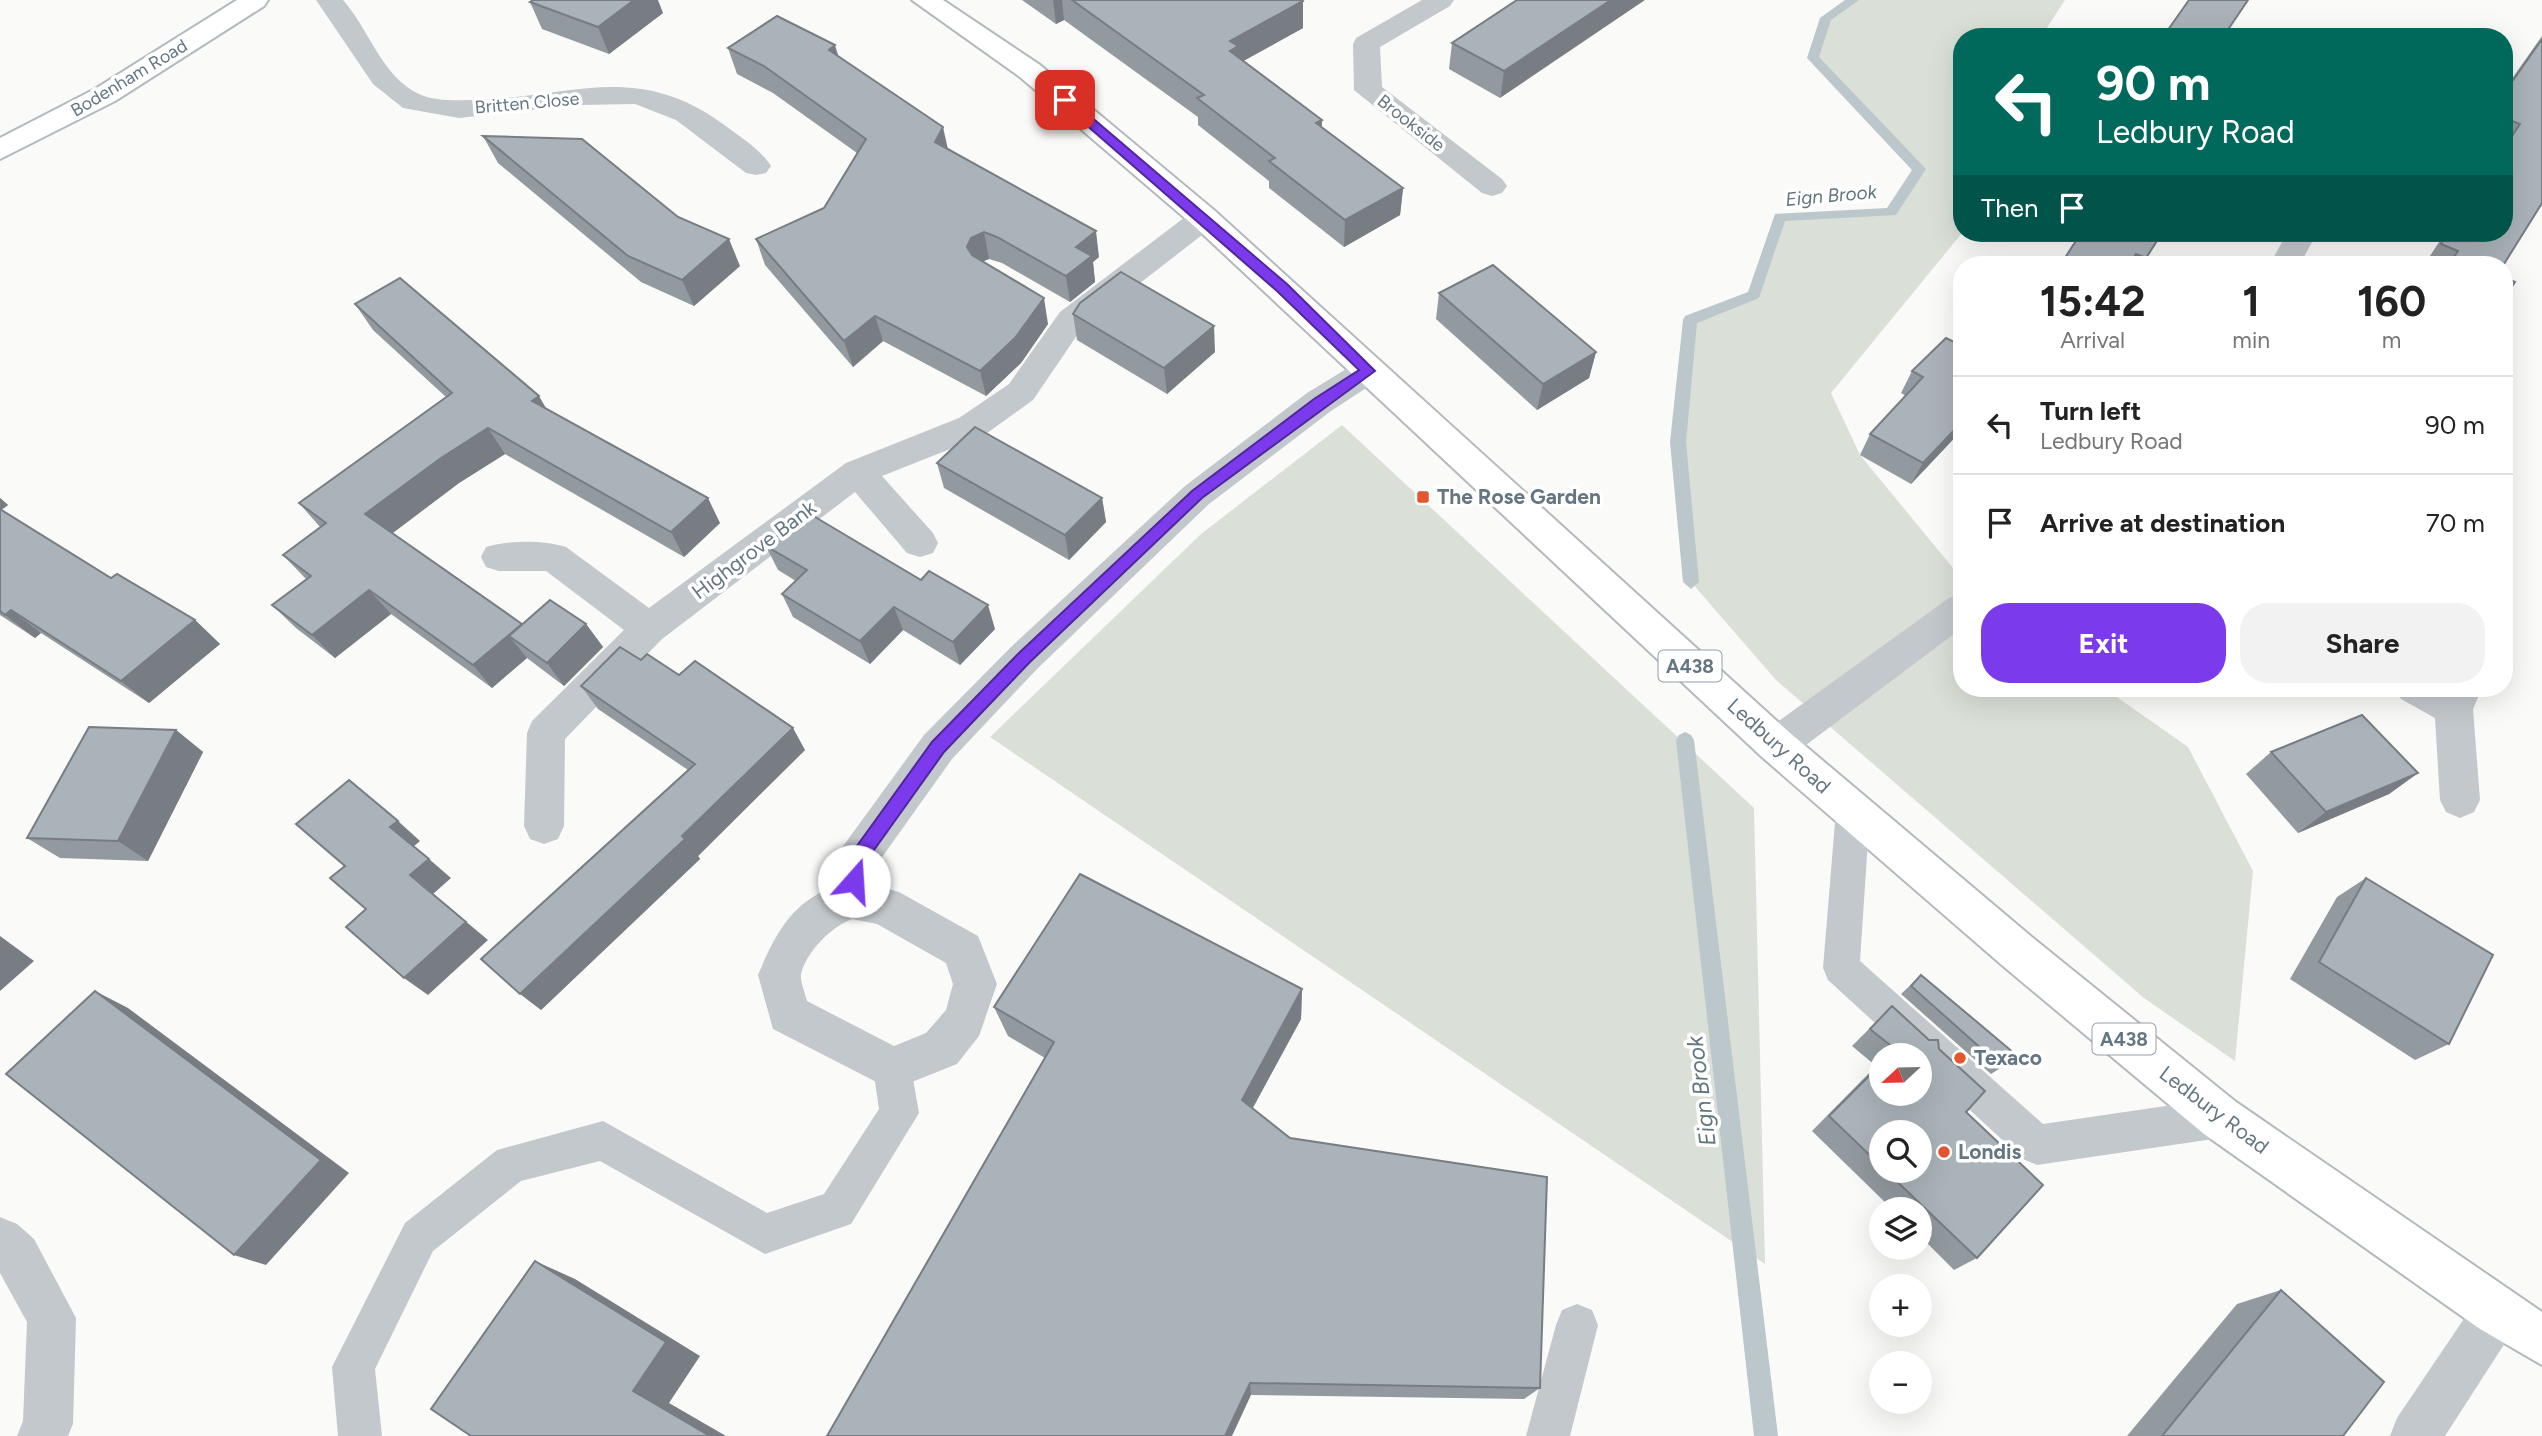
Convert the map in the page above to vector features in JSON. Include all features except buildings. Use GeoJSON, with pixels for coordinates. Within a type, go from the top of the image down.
{"type":"FeatureCollection","features":[{"type":"Feature","properties":{"kind":"main road","name":"Bodenham Road"},"geometry":{"type":"LineString","coordinates":[[0,150],[105,95],[255,0]]}},
{"type":"Feature","properties":{"kind":"main road","name":"Ledbury Road"},"geometry":{"type":"LineString","coordinates":[[925,0],[1030,71],[1204,218],[1776,745],[2220,1118],[2497,1312],[2542,1340]]}},
{"type":"Feature","properties":{"kind":"street","name":"Britten Close"},"geometry":{"type":"LineString","coordinates":[[329,0],[384,83],[409,101],[446,109],[491,109],[609,97],[657,100],[689,114],[756,166]]}},
{"type":"Feature","properties":{"kind":"street","name":"Brookside"},"geometry":{"type":"LineString","coordinates":[[1441,0],[1366,44],[1368,89],[1492,186]]}},
{"type":"Feature","properties":{"kind":"street","name":"Highgrove Bank"},"geometry":{"type":"LineString","coordinates":[[544,827],[546,733],[649,628],[858,472],[971,427],[1011,399],[1021,391],[1059,313],[1204,218]]}},
{"type":"Feature","properties":{"kind":"street"},"geometry":{"type":"LineString","coordinates":[[852,900],[855,862],[938,747],[1024,658],[1197,495],[1319,402],[1368,371]]}},
{"type":"Feature","properties":{"kind":"street"},"geometry":{"type":"LineString","coordinates":[[858,472],[920,542]]}},
{"type":"Feature","properties":{"kind":"street"},"geometry":{"type":"LineString","coordinates":[[499,557],[553,557],[649,628]]}},
{"type":"Feature","properties":{"kind":"street"},"geometry":{"type":"LineString","coordinates":[[1776,745],[1953,615]]}},
{"type":"Feature","properties":{"kind":"street"},"geometry":{"type":"LineString","coordinates":[[2459,698],[2460,800]]}},
{"type":"Feature","properties":{"kind":"street"},"geometry":{"type":"LineString","coordinates":[[852,900],[884,906],[963,950],[975,984],[964,1021],[941,1049],[892,1068],[789,1014],[779,975],[797,938],[823,909],[852,900]]}},
{"type":"Feature","properties":{"kind":"street"},"geometry":{"type":"LineString","coordinates":[[0,1241],[17,1256],[52,1318],[48,1424],[42,1436]]}},
{"type":"Feature","properties":{"kind":"street"},"geometry":{"type":"LineString","coordinates":[[2415,1436],[2497,1312]]}},
{"type":"Feature","properties":{"kind":"lane"},"geometry":{"type":"LineString","coordinates":[[1853,810],[1840,968],[2036,1145],[2220,1118]]}},
{"type":"Feature","properties":{"kind":"lane"},"geometry":{"type":"LineString","coordinates":[[359,1436],[353,1367],[419,1237],[511,1164],[603,1142],[765,1234],[837,1210],[899,1113],[892,1068]]}},
{"type":"Feature","properties":{"kind":"lane"},"geometry":{"type":"LineString","coordinates":[[1548,1436],[1577,1325]]}},
{"type":"Feature","properties":{"kind":"shaded area"},"geometry":{"type":"Polygon","coordinates":[[[1853,0],[2065,0],[2047,28],[1953,28],[1955,242],[1831,393],[1860,455],[1953,568],[1953,697],[2117,697],[2188,747],[2253,871],[2235,1061],[2144,998],[1776,680],[1691,582],[1678,442],[1690,320],[1754,295],[1780,217],[1891,212],[1919,170],[1813,58],[1826,18],[1853,0]]]}},
{"type":"Feature","properties":{"kind":"shaded area"},"geometry":{"type":"Polygon","coordinates":[[[1342,425],[1754,808],[1765,1264],[990,737],[1201,534],[1342,425]]]}},
{"type":"Feature","properties":{"kind":"waterway","name":"Eign Brook"},"geometry":{"type":"LineString","coordinates":[[1691,582],[1678,442],[1690,320],[1754,295],[1780,217],[1891,212],[1919,169],[1813,58],[1826,18],[1853,0]]}},
{"type":"Feature","properties":{"kind":"waterway","name":"Eign Brook"},"geometry":{"type":"LineString","coordinates":[[1685,740],[1766,1436]]}},
{"type":"Feature","properties":{"kind":"place","name":"The Rose Garden"},"geometry":{"type":"Point","coordinates":[1423,497]}},
{"type":"Feature","properties":{"kind":"place","name":"Texaco"},"geometry":{"type":"Point","coordinates":[1960,1058]}},
{"type":"Feature","properties":{"kind":"place","name":"Londis"},"geometry":{"type":"Point","coordinates":[1944,1152]}},
{"type":"Feature","properties":{"kind":"route"},"geometry":{"type":"LineString","coordinates":[[854,881],[855,862],[938,747],[1024,658],[1197,495],[1319,402],[1368,371],[1282,288],[1065,100]]}}]}
